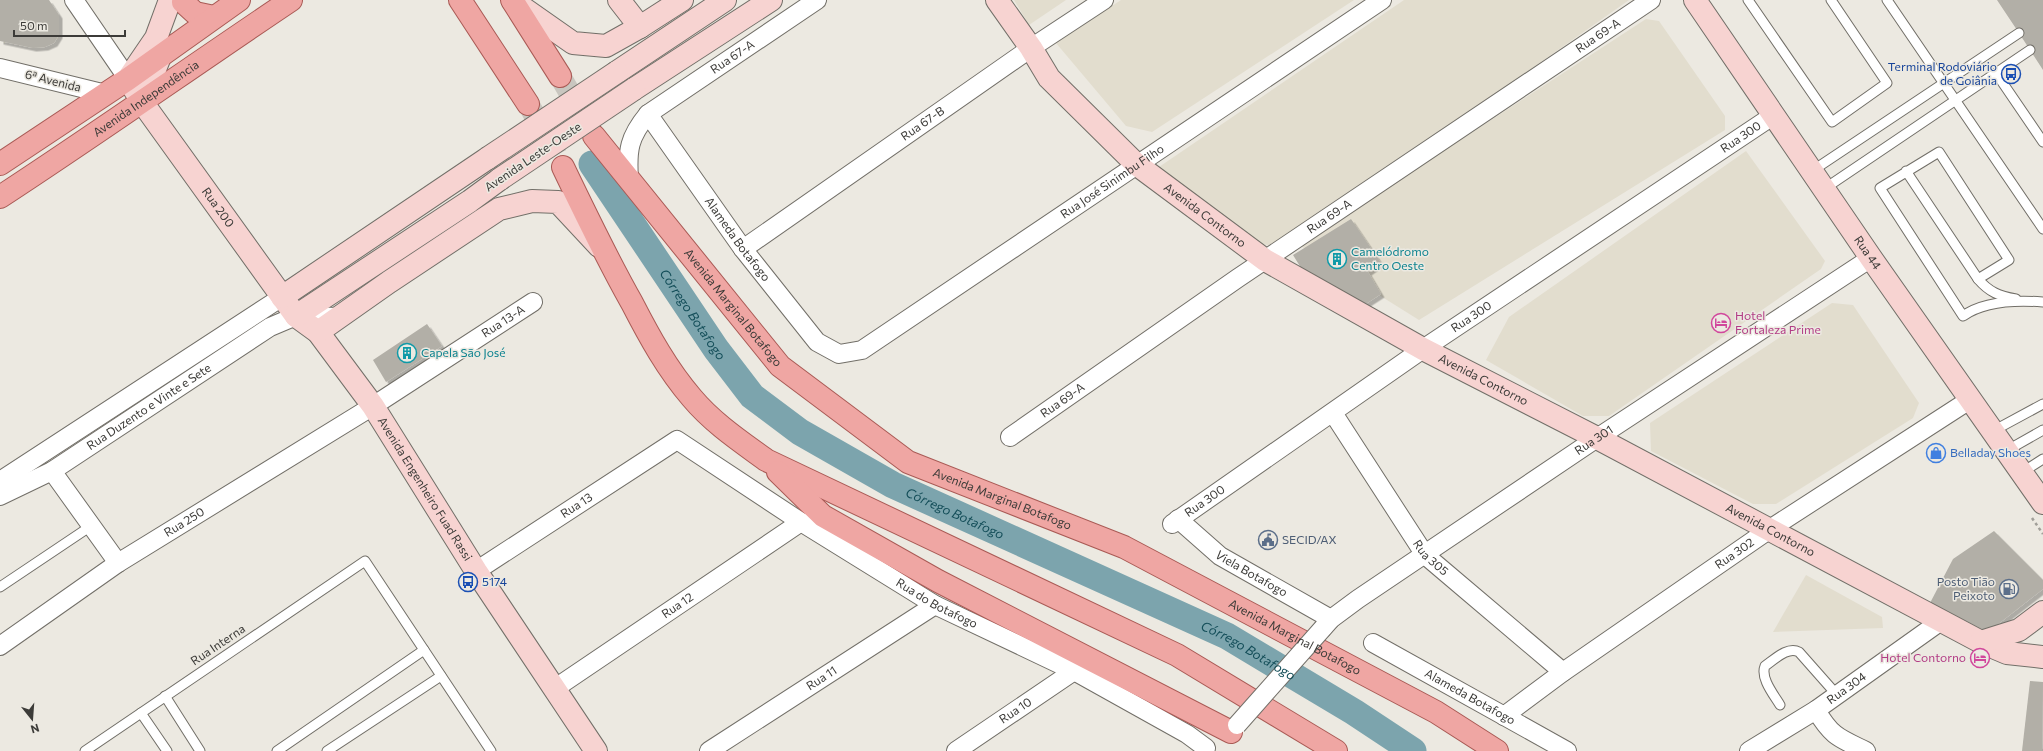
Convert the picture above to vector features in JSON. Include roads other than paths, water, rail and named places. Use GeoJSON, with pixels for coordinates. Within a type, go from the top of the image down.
{"type":"FeatureCollection","features":[{"type":"Feature","properties":{"kind":"main road"},"geometry":{"type":"LineString","coordinates":[[0,164],[128,79],[239,0]]}},
{"type":"Feature","properties":{"kind":"main road","name":"Avenida Independência"},"geometry":{"type":"LineString","coordinates":[[0,197],[292,0]]}},
{"type":"Feature","properties":{"kind":"main road"},"geometry":{"type":"LineString","coordinates":[[460,0],[528,104]]}},
{"type":"Feature","properties":{"kind":"main road"},"geometry":{"type":"LineString","coordinates":[[619,0],[640,27]]}},
{"type":"Feature","properties":{"kind":"main road"},"geometry":{"type":"LineString","coordinates":[[512,1],[573,43],[606,46],[640,27],[682,0]]}},
{"type":"Feature","properties":{"kind":"main road","name":"Avenida Leste-Oeste"},"geometry":{"type":"LineString","coordinates":[[282,297],[725,0]]}},
{"type":"Feature","properties":{"kind":"main road","name":"Avenida Leste-Oeste"},"geometry":{"type":"LineString","coordinates":[[296,316],[470,201],[500,179],[634,89],[771,0]]}},
{"type":"Feature","properties":{"kind":"main road","name":"Avenida Contorno"},"geometry":{"type":"LineString","coordinates":[[997,0],[1031,48],[1049,78],[1136,164],[1265,260],[1423,349],[1597,438],[1981,642],[2007,653],[2043,657]]}},
{"type":"Feature","properties":{"kind":"main road","name":"Rua 44"},"geometry":{"type":"LineString","coordinates":[[1695,0],[1871,258],[2043,503]]}},
{"type":"Feature","properties":{"kind":"main road"},"geometry":{"type":"LineString","coordinates":[[128,79],[156,38],[178,1]]}},
{"type":"Feature","properties":{"kind":"main road"},"geometry":{"type":"LineString","coordinates":[[178,1],[195,13],[214,17]]}},
{"type":"Feature","properties":{"kind":"main road"},"geometry":{"type":"LineString","coordinates":[[142,102],[158,57],[172,31],[178,1]]}},
{"type":"Feature","properties":{"kind":"main road"},"geometry":{"type":"LineString","coordinates":[[512,1],[560,76]]}},
{"type":"Feature","properties":{"kind":"main road","name":"Rua 200"},"geometry":{"type":"LineString","coordinates":[[128,79],[142,102],[296,316],[318,332],[373,406]]}},
{"type":"Feature","properties":{"kind":"main road","name":"Avenida Marginal Botafogo"},"geometry":{"type":"LineString","coordinates":[[594,136],[780,366],[908,462],[1124,547],[1436,712],[1497,751]]}},
{"type":"Feature","properties":{"kind":"main road"},"geometry":{"type":"LineString","coordinates":[[564,167],[606,254],[649,335],[672,374],[693,399],[726,431],[766,460],[823,516],[938,581],[1234,728]]}},
{"type":"Feature","properties":{"kind":"main road"},"geometry":{"type":"LineString","coordinates":[[318,332],[499,209],[532,201],[558,202],[606,254]]}},
{"type":"Feature","properties":{"kind":"main road","name":"Avenida Engenheiro Fuad Rassi"},"geometry":{"type":"LineString","coordinates":[[373,406],[476,571],[596,751]]}},
{"type":"Feature","properties":{"kind":"main road"},"geometry":{"type":"LineString","coordinates":[[766,460],[1177,655],[1336,751]]}},
{"type":"Feature","properties":{"kind":"main road"},"geometry":{"type":"LineString","coordinates":[[1981,642],[2019,630],[2043,612]]}},
{"type":"Feature","properties":{"kind":"street","name":"Rua 200"},"geometry":{"type":"LineString","coordinates":[[74,0],[128,79]]}},
{"type":"Feature","properties":{"kind":"street","name":"Rua 67-A"},"geometry":{"type":"LineString","coordinates":[[629,179],[628,158],[630,142],[636,129],[648,114],[818,0]]}},
{"type":"Feature","properties":{"kind":"street","name":"Rua 67-B"},"geometry":{"type":"LineString","coordinates":[[743,249],[1031,48],[1104,0]]}},
{"type":"Feature","properties":{"kind":"street","name":"Rua José Sinimbu Filho"},"geometry":{"type":"LineString","coordinates":[[839,354],[862,350],[1136,164],[1382,0]]}},
{"type":"Feature","properties":{"kind":"street","name":"Rua 69-A"},"geometry":{"type":"LineString","coordinates":[[1010,437],[1265,260],[1651,0]]}},
{"type":"Feature","properties":{"kind":"street","name":"6ª Avenida"},"geometry":{"type":"LineString","coordinates":[[0,68],[106,94]]}},
{"type":"Feature","properties":{"kind":"street","name":"Alameda Botafogo"},"geometry":{"type":"LineString","coordinates":[[648,114],[743,249],[817,342],[839,354]]}},
{"type":"Feature","properties":{"kind":"street","name":"Rua 300"},"geometry":{"type":"LineString","coordinates":[[1175,521],[1333,413],[1423,349],[1774,115]]}},
{"type":"Feature","properties":{"kind":"street","name":"Rua 301"},"geometry":{"type":"LineString","coordinates":[[1204,750],[1234,728],[1327,624],[1425,555],[1597,438],[1871,258]]}},
{"type":"Feature","properties":{"kind":"street","name":"Rua Duzento e Vinte e Sete"},"geometry":{"type":"LineString","coordinates":[[0,481],[282,297]]}},
{"type":"Feature","properties":{"kind":"street","name":"Rua 13-A"},"geometry":{"type":"LineString","coordinates":[[373,406],[533,302]]}},
{"type":"Feature","properties":{"kind":"street","name":"Rua Duzento e Vinte e Sete"},"geometry":{"type":"LineString","coordinates":[[0,496],[52,471],[270,327],[296,316]]}},
{"type":"Feature","properties":{"kind":"street"},"geometry":{"type":"LineString","coordinates":[[296,316],[340,317]]}},
{"type":"Feature","properties":{"kind":"street","name":"Rua 302"},"geometry":{"type":"LineString","coordinates":[[1504,716],[1563,672],[1770,529],[1971,399]]}},
{"type":"Feature","properties":{"kind":"street","name":"Rua 250"},"geometry":{"type":"LineString","coordinates":[[0,646],[118,563],[373,406]]}},
{"type":"Feature","properties":{"kind":"street","name":"Rua 305"},"geometry":{"type":"LineString","coordinates":[[1333,413],[1425,555],[1563,672]]}},
{"type":"Feature","properties":{"kind":"street","name":"Rua 13"},"geometry":{"type":"LineString","coordinates":[[476,571],[677,440]]}},
{"type":"Feature","properties":{"kind":"street","name":"Rua do Botafogo"},"geometry":{"type":"LineString","coordinates":[[677,440],[801,522],[934,605],[1074,671],[1188,734],[1204,750]]}},
{"type":"Feature","properties":{"kind":"street"},"geometry":{"type":"LineString","coordinates":[[52,471],[118,563]]}},
{"type":"Feature","properties":{"kind":"street","name":"Viela Botafogo"},"geometry":{"type":"LineString","coordinates":[[1175,521],[1220,556],[1327,624]]}},
{"type":"Feature","properties":{"kind":"street","name":"Rua 12"},"geometry":{"type":"LineString","coordinates":[[554,689],[801,522]]}},
{"type":"Feature","properties":{"kind":"street","name":"Rua 11"},"geometry":{"type":"LineString","coordinates":[[709,751],[934,605]]}},
{"type":"Feature","properties":{"kind":"street","name":"Rua 304"},"geometry":{"type":"LineString","coordinates":[[1749,751],[1816,710],[1941,621]]}},
{"type":"Feature","properties":{"kind":"street","name":"Alameda Botafogo"},"geometry":{"type":"LineString","coordinates":[[1373,642],[1567,751]]}},
{"type":"Feature","properties":{"kind":"street","name":"Rua 10"},"geometry":{"type":"LineString","coordinates":[[956,751],[1074,671]]}},
{"type":"Feature","properties":{"kind":"street"},"geometry":{"type":"LineString","coordinates":[[1816,710],[1825,724],[1836,736],[1866,751]]}},
{"type":"Feature","properties":{"kind":"lane"},"geometry":{"type":"LineString","coordinates":[[1748,0],[1832,122],[1887,83],[1831,0]]}},
{"type":"Feature","properties":{"kind":"lane"},"geometry":{"type":"LineString","coordinates":[[1888,0],[2043,230]]}},
{"type":"Feature","properties":{"kind":"lane"},"geometry":{"type":"LineString","coordinates":[[1812,171],[2019,33]]}},
{"type":"Feature","properties":{"kind":"lane"},"geometry":{"type":"LineString","coordinates":[[1824,189],[2030,50]]}},
{"type":"Feature","properties":{"kind":"lane"},"geometry":{"type":"LineString","coordinates":[[1996,73],[2043,142]]}},
{"type":"Feature","properties":{"kind":"lane"},"geometry":{"type":"LineString","coordinates":[[1978,279],[2009,260],[1939,152],[1880,188],[1963,316],[1978,308],[2027,301]]}},
{"type":"Feature","properties":{"kind":"lane"},"geometry":{"type":"LineString","coordinates":[[1906,171],[1978,279],[1987,289],[2001,296],[2027,301],[2043,302]]}},
{"type":"Feature","properties":{"kind":"lane"},"geometry":{"type":"LineString","coordinates":[[1993,431],[2043,404]]}},
{"type":"Feature","properties":{"kind":"lane"},"geometry":{"type":"LineString","coordinates":[[2006,451],[2043,430]]}},
{"type":"Feature","properties":{"kind":"lane"},"geometry":{"type":"LineString","coordinates":[[2021,473],[2043,459]]}},
{"type":"Feature","properties":{"kind":"lane"},"geometry":{"type":"LineString","coordinates":[[0,587],[92,526]]}},
{"type":"Feature","properties":{"kind":"lane","name":"Rua Interna"},"geometry":{"type":"LineString","coordinates":[[85,751],[365,561],[424,650]]}},
{"type":"Feature","properties":{"kind":"lane"},"geometry":{"type":"LineString","coordinates":[[278,751],[424,650],[491,751]]}},
{"type":"Feature","properties":{"kind":"lane"},"geometry":{"type":"LineString","coordinates":[[1780,705],[1764,675],[1764,669],[1765,666],[1787,651],[1794,650],[1799,652],[1837,695]]}},
{"type":"Feature","properties":{"kind":"lane"},"geometry":{"type":"LineString","coordinates":[[327,751],[441,676]]}},
{"type":"Feature","properties":{"kind":"lane"},"geometry":{"type":"LineString","coordinates":[[165,696],[200,751]]}},
{"type":"Feature","properties":{"kind":"lane"},"geometry":{"type":"LineString","coordinates":[[141,713],[166,751]]}},
{"type":"Feature","properties":{"kind":"waterway","name":"Córrego Botafogo"},"geometry":{"type":"LineString","coordinates":[[592,164],[716,349],[752,396],[800,432],[893,485],[1227,636],[1354,712],[1413,751]]}},
{"type":"Feature","properties":{"kind":"tunnel"},"geometry":{"type":"LineString","coordinates":[[560,76],[584,118]]}},
{"type":"Feature","properties":{"kind":"tunnel"},"geometry":{"type":"LineString","coordinates":[[530,107],[563,167]]}},
{"type":"Feature","properties":{"kind":"place","name":"Terminal Rodoviário de Goiânia"},"geometry":{"type":"Point","coordinates":[2011,74]}},
{"type":"Feature","properties":{"kind":"place","name":"Camelódromo Centro Oeste"},"geometry":{"type":"Point","coordinates":[1337,259]}},
{"type":"Feature","properties":{"kind":"place","name":"Hotel Fortaleza Prime"},"geometry":{"type":"Point","coordinates":[1721,323]}},
{"type":"Feature","properties":{"kind":"place","name":"Capela São José"},"geometry":{"type":"Point","coordinates":[407,353]}},
{"type":"Feature","properties":{"kind":"place","name":"Belladay Shoes"},"geometry":{"type":"Point","coordinates":[1936,453]}},
{"type":"Feature","properties":{"kind":"place","name":"SECID/AX"},"geometry":{"type":"Point","coordinates":[1268,540]}},
{"type":"Feature","properties":{"kind":"place","name":"5174"},"geometry":{"type":"Point","coordinates":[468,582]}},
{"type":"Feature","properties":{"kind":"place","name":"Posto Tião Peixoto"},"geometry":{"type":"Point","coordinates":[2009,589]}},
{"type":"Feature","properties":{"kind":"place","name":"Hotel Contorno"},"geometry":{"type":"Point","coordinates":[1980,658]}}]}
